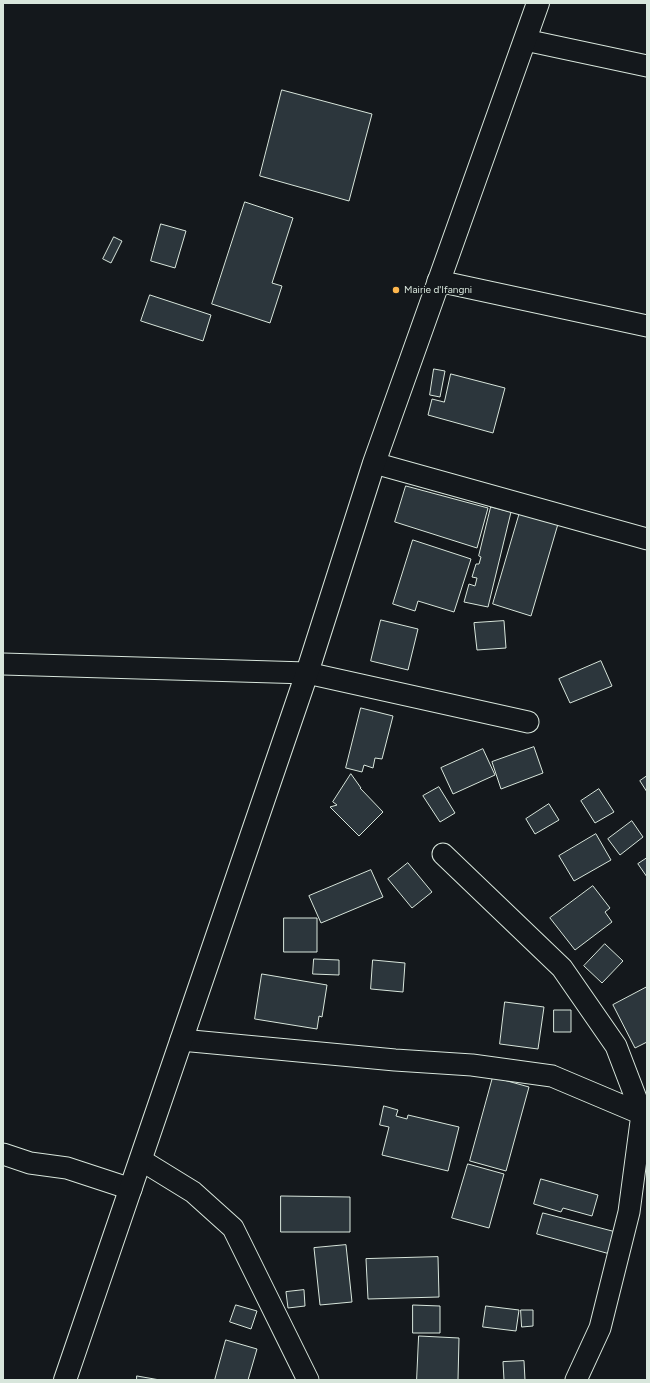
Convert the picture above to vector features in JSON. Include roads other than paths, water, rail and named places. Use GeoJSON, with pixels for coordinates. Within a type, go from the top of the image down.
{"type":"FeatureCollection","features":[{"type":"Feature","properties":{"kind":"highway"},"geometry":{"type":"LineString","coordinates":[[65,1380],[306,673],[374,463],[538,3]]}},
{"type":"Feature","properties":{"kind":"street"},"geometry":{"type":"LineString","coordinates":[[525,40],[647,66]]}},
{"type":"Feature","properties":{"kind":"street"},"geometry":{"type":"LineString","coordinates":[[438,281],[647,326]]}},
{"type":"Feature","properties":{"kind":"street"},"geometry":{"type":"LineString","coordinates":[[374,463],[647,538]]}},
{"type":"Feature","properties":{"kind":"street"},"geometry":{"type":"LineString","coordinates":[[3,664],[306,673],[528,722]]}},
{"type":"Feature","properties":{"kind":"street"},"geometry":{"type":"LineString","coordinates":[[443,854],[562,968],[616,1046],[645,1115],[629,1212],[600,1328],[576,1380]]}},
{"type":"Feature","properties":{"kind":"street"},"geometry":{"type":"LineString","coordinates":[[181,1040],[395,1060],[472,1065],[552,1076],[645,1115]]}},
{"type":"Feature","properties":{"kind":"street"},"geometry":{"type":"LineString","coordinates":[[3,1154],[30,1163],[67,1168],[131,1189]]}},
{"type":"Feature","properties":{"kind":"street"},"geometry":{"type":"LineString","coordinates":[[140,1160],[193,1192],[233,1228],[308,1380]]}},
{"type":"Feature","properties":{"kind":"place","name":"Mairie d'Ifangni"},"geometry":{"type":"Point","coordinates":[396,290]}}]}
